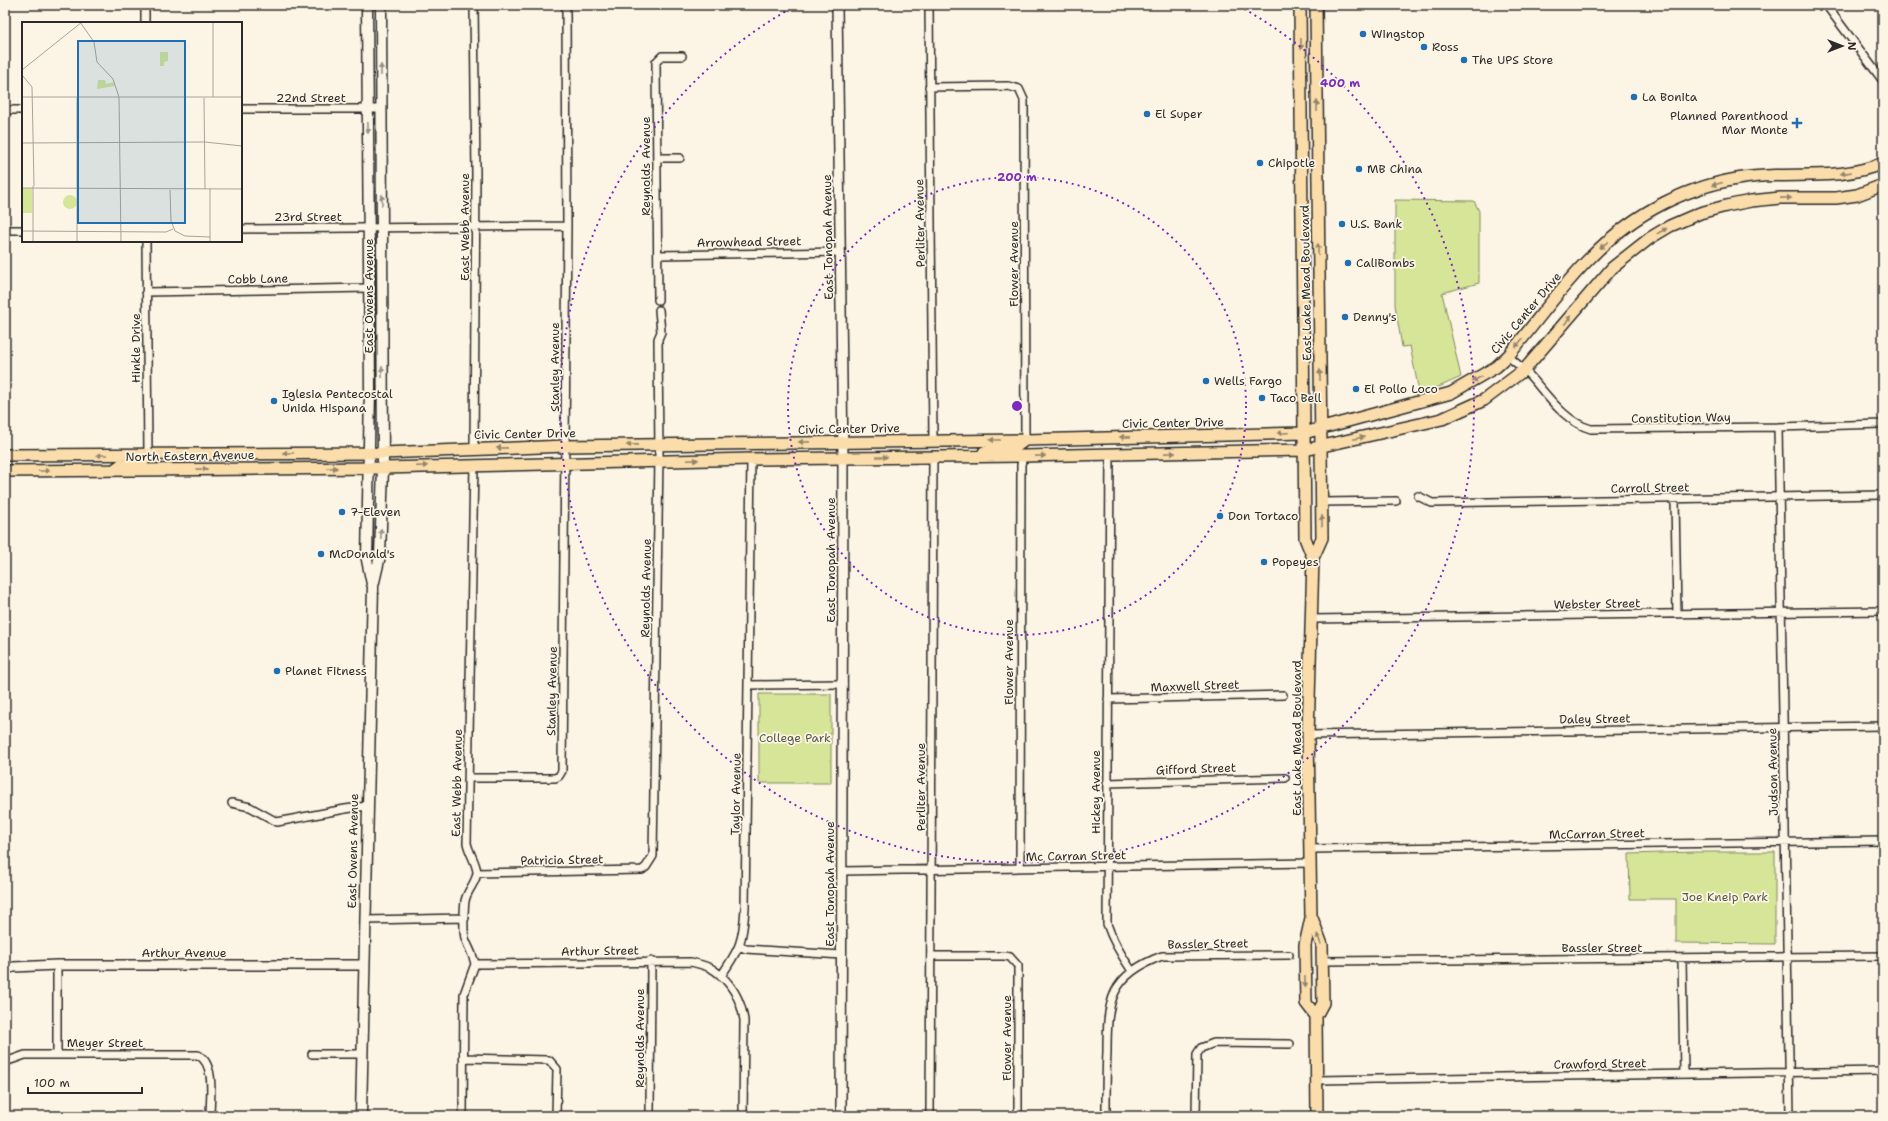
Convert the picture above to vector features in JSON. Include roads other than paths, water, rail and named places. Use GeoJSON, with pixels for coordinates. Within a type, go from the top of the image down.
{"type":"FeatureCollection","features":[{"type":"Feature","properties":{"kind":"main road","name":"East Owens Avenue"},"geometry":{"type":"LineString","coordinates":[[367,5],[368,109],[376,228],[369,288],[376,453]]}},
{"type":"Feature","properties":{"kind":"main road","name":"East Owens Avenue"},"geometry":{"type":"LineString","coordinates":[[361,1116],[373,586],[367,560],[376,468],[376,228],[381,109],[381,5]]}},
{"type":"Feature","properties":{"kind":"main road","name":"East Lake Mead Boulevard"},"geometry":{"type":"LineString","coordinates":[[1300,5],[1305,538],[1313,558]]}},
{"type":"Feature","properties":{"kind":"main road","name":"East Lake Mead Boulevard"},"geometry":{"type":"LineString","coordinates":[[1316,5],[1322,538],[1313,558],[1308,735],[1312,918],[1305,945],[1306,1003],[1316,1016]]}},
{"type":"Feature","properties":{"kind":"main road","name":"Civic Center Drive"},"geometry":{"type":"LineString","coordinates":[[376,453],[474,448],[933,440],[1025,440],[1304,432],[1451,393],[1496,367],[1508,356],[1591,256],[1614,235],[1637,218],[1667,200],[1700,188],[1733,179],[1762,176],[1833,175],[1858,171],[1883,163]]}},
{"type":"Feature","properties":{"kind":"main road"},"geometry":{"type":"LineString","coordinates":[[376,468],[751,459],[974,457],[1304,450],[1442,419],[1484,400],[1524,370],[1612,268],[1650,238],[1670,226],[1700,213],[1751,201],[1780,198],[1836,198],[1857,194],[1883,184]]}},
{"type":"Feature","properties":{"kind":"main road"},"geometry":{"type":"LineString","coordinates":[[1302,195],[1318,195]]}},
{"type":"Feature","properties":{"kind":"main road"},"geometry":{"type":"LineString","coordinates":[[1023,456],[1025,452],[1033,446],[1052,444],[1070,438]]}},
{"type":"Feature","properties":{"kind":"main road"},"geometry":{"type":"LineString","coordinates":[[974,457],[988,451],[1014,448],[1025,440]]}},
{"type":"Feature","properties":{"kind":"main road","name":"North Eastern Avenue"},"geometry":{"type":"LineString","coordinates":[[5,455],[376,453]]}},
{"type":"Feature","properties":{"kind":"main road"},"geometry":{"type":"LineString","coordinates":[[114,470],[125,462],[143,461],[148,454]]}},
{"type":"Feature","properties":{"kind":"main road"},"geometry":{"type":"LineString","coordinates":[[170,470],[172,462],[192,461],[200,454]]}},
{"type":"Feature","properties":{"kind":"main road","name":"North Eastern Avenue"},"geometry":{"type":"LineString","coordinates":[[5,471],[376,468]]}},
{"type":"Feature","properties":{"kind":"main road","name":"East Lake Mead Boulevard"},"geometry":{"type":"LineString","coordinates":[[1312,918],[1322,945],[1322,1003],[1316,1016],[1317,1116]]}},
{"type":"Feature","properties":{"kind":"street"},"geometry":{"type":"LineString","coordinates":[[145,5],[145,22]]}},
{"type":"Feature","properties":{"kind":"street","name":"East Webb Avenue"},"geometry":{"type":"LineString","coordinates":[[474,5],[476,227],[474,448]]}},
{"type":"Feature","properties":{"kind":"street","name":"Stanley Avenue"},"geometry":{"type":"LineString","coordinates":[[469,778],[555,778],[559,776],[562,771],[566,463],[566,5]]}},
{"type":"Feature","properties":{"kind":"street","name":"East Tonopah Avenue"},"geometry":{"type":"LineString","coordinates":[[837,5],[843,442],[841,1116]]}},
{"type":"Feature","properties":{"kind":"street","name":"Perliter Avenue"},"geometry":{"type":"LineString","coordinates":[[929,5],[933,440]]}},
{"type":"Feature","properties":{"kind":"street"},"geometry":{"type":"LineString","coordinates":[[1826,5],[1883,81]]}},
{"type":"Feature","properties":{"kind":"street","name":"Reynolds Avenue"},"geometry":{"type":"LineString","coordinates":[[658,300],[656,62],[662,56],[682,56]]}},
{"type":"Feature","properties":{"kind":"street","name":"Flower Avenue"},"geometry":{"type":"LineString","coordinates":[[929,88],[1008,86],[1019,89],[1024,100],[1025,440]]}},
{"type":"Feature","properties":{"kind":"street","name":"22nd Street"},"geometry":{"type":"LineString","coordinates":[[242,109],[381,109]]}},
{"type":"Feature","properties":{"kind":"street"},"geometry":{"type":"LineString","coordinates":[[5,110],[22,110]]}},
{"type":"Feature","properties":{"kind":"street"},"geometry":{"type":"LineString","coordinates":[[657,158],[680,158]]}},
{"type":"Feature","properties":{"kind":"street"},"geometry":{"type":"LineString","coordinates":[[376,228],[567,226]]}},
{"type":"Feature","properties":{"kind":"street","name":"23rd Street"},"geometry":{"type":"LineString","coordinates":[[242,229],[376,228]]}},
{"type":"Feature","properties":{"kind":"street"},"geometry":{"type":"LineString","coordinates":[[5,230],[22,230]]}},
{"type":"Feature","properties":{"kind":"street","name":"Hinkle Drive"},"geometry":{"type":"LineString","coordinates":[[146,242],[148,454]]}},
{"type":"Feature","properties":{"kind":"street","name":"Arrowhead Street"},"geometry":{"type":"LineString","coordinates":[[658,255],[841,252]]}},
{"type":"Feature","properties":{"kind":"street","name":"Cobb Lane"},"geometry":{"type":"LineString","coordinates":[[146,292],[369,288]]}},
{"type":"Feature","properties":{"kind":"street","name":"Reynolds Avenue"},"geometry":{"type":"LineString","coordinates":[[646,867],[653,856],[659,462],[658,339],[662,332],[659,310]]}},
{"type":"Feature","properties":{"kind":"street","name":"Constitution Way"},"geometry":{"type":"LineString","coordinates":[[1508,356],[1524,370],[1564,414],[1581,426],[1591,429],[1778,428],[1883,424]]}},
{"type":"Feature","properties":{"kind":"street","name":"Judson Avenue"},"geometry":{"type":"LineString","coordinates":[[1778,428],[1790,1116]]}},
{"type":"Feature","properties":{"kind":"street","name":"Hickey Avenue"},"geometry":{"type":"LineString","coordinates":[[1110,454],[1107,924],[1120,955],[1132,970]]}},
{"type":"Feature","properties":{"kind":"street","name":"Flower Avenue"},"geometry":{"type":"LineString","coordinates":[[1020,868],[1021,465],[1023,456]]}},
{"type":"Feature","properties":{"kind":"street","name":"Perliter Avenue"},"geometry":{"type":"LineString","coordinates":[[930,1116],[933,457]]}},
{"type":"Feature","properties":{"kind":"street","name":"Taylor Avenue"},"geometry":{"type":"LineString","coordinates":[[721,976],[737,953],[743,934],[745,908],[751,459]]}},
{"type":"Feature","properties":{"kind":"street","name":"East Webb Avenue"},"geometry":{"type":"LineString","coordinates":[[474,465],[467,843],[468,851],[476,866],[477,873]]}},
{"type":"Feature","properties":{"kind":"street","name":"Carroll Street"},"geometry":{"type":"LineString","coordinates":[[1418,496],[1432,503],[1883,495]]}},
{"type":"Feature","properties":{"kind":"street"},"geometry":{"type":"LineString","coordinates":[[1675,499],[1677,614]]}},
{"type":"Feature","properties":{"kind":"street"},"geometry":{"type":"LineString","coordinates":[[1322,502],[1396,501]]}},
{"type":"Feature","properties":{"kind":"street","name":"Webster Street"},"geometry":{"type":"LineString","coordinates":[[1311,619],[1883,611]]}},
{"type":"Feature","properties":{"kind":"street"},"geometry":{"type":"LineString","coordinates":[[748,685],[843,684]]}},
{"type":"Feature","properties":{"kind":"street","name":"Maxwell Street"},"geometry":{"type":"LineString","coordinates":[[1108,699],[1283,695]]}},
{"type":"Feature","properties":{"kind":"street","name":"Daley Street"},"geometry":{"type":"LineString","coordinates":[[1308,735],[1883,726]]}},
{"type":"Feature","properties":{"kind":"street","name":"Gifford Street"},"geometry":{"type":"LineString","coordinates":[[1107,783],[1285,778]]}},
{"type":"Feature","properties":{"kind":"street"},"geometry":{"type":"LineString","coordinates":[[232,803],[250,807],[276,822],[344,808],[367,806]]}},
{"type":"Feature","properties":{"kind":"street","name":"McCarran Street"},"geometry":{"type":"LineString","coordinates":[[1310,850],[1883,841]]}},
{"type":"Feature","properties":{"kind":"street","name":"Mc Carran Street"},"geometry":{"type":"LineString","coordinates":[[842,871],[1311,863]]}},
{"type":"Feature","properties":{"kind":"street","name":"Patricia Street"},"geometry":{"type":"LineString","coordinates":[[477,873],[642,870],[646,867]]}},
{"type":"Feature","properties":{"kind":"street"},"geometry":{"type":"LineString","coordinates":[[463,1116],[464,994],[475,964],[465,936],[465,901],[477,873]]}},
{"type":"Feature","properties":{"kind":"street"},"geometry":{"type":"LineString","coordinates":[[365,920],[465,918]]}},
{"type":"Feature","properties":{"kind":"street"},"geometry":{"type":"LineString","coordinates":[[739,946],[746,949],[842,956]]}},
{"type":"Feature","properties":{"kind":"street","name":"Bassler Street"},"geometry":{"type":"LineString","coordinates":[[1132,970],[1143,963],[1162,956],[1289,955]]}},
{"type":"Feature","properties":{"kind":"street","name":"Flower Avenue"},"geometry":{"type":"LineString","coordinates":[[931,956],[1005,956],[1014,961],[1018,966],[1018,1116]]}},
{"type":"Feature","properties":{"kind":"street","name":"Bassler Street"},"geometry":{"type":"LineString","coordinates":[[1322,961],[1682,959],[1883,956]]}},
{"type":"Feature","properties":{"kind":"street"},"geometry":{"type":"LineString","coordinates":[[1682,959],[1684,1074]]}},
{"type":"Feature","properties":{"kind":"street","name":"Reynolds Avenue"},"geometry":{"type":"LineString","coordinates":[[650,1116],[651,961]]}},
{"type":"Feature","properties":{"kind":"street","name":"Arthur Street"},"geometry":{"type":"LineString","coordinates":[[475,964],[651,961],[691,962],[714,970],[721,976]]}},
{"type":"Feature","properties":{"kind":"street"},"geometry":{"type":"LineString","coordinates":[[57,965],[57,1054]]}},
{"type":"Feature","properties":{"kind":"street","name":"Arthur Avenue"},"geometry":{"type":"LineString","coordinates":[[5,969],[14,967],[57,965],[364,965]]}},
{"type":"Feature","properties":{"kind":"street"},"geometry":{"type":"LineString","coordinates":[[1106,1116],[1108,1009],[1115,991],[1132,970]]}},
{"type":"Feature","properties":{"kind":"street"},"geometry":{"type":"LineString","coordinates":[[721,976],[730,985],[742,1006],[744,1020],[743,1116]]}},
{"type":"Feature","properties":{"kind":"street"},"geometry":{"type":"LineString","coordinates":[[1196,1116],[1197,1054],[1201,1048],[1214,1043],[1290,1044]]}},
{"type":"Feature","properties":{"kind":"street","name":"Meyer Street"},"geometry":{"type":"LineString","coordinates":[[5,1062],[25,1055],[198,1054],[205,1058],[210,1068],[210,1116]]}},
{"type":"Feature","properties":{"kind":"street"},"geometry":{"type":"LineString","coordinates":[[312,1054],[362,1054]]}},
{"type":"Feature","properties":{"kind":"street"},"geometry":{"type":"LineString","coordinates":[[464,1058],[549,1060],[556,1069],[556,1116]]}},
{"type":"Feature","properties":{"kind":"street","name":"Crawford Street"},"geometry":{"type":"LineString","coordinates":[[1317,1080],[1883,1071]]}},
{"type":"Feature","properties":{"kind":"place","name":"Wingstop"},"geometry":{"type":"Point","coordinates":[1363,34]}},
{"type":"Feature","properties":{"kind":"place","name":"Ross"},"geometry":{"type":"Point","coordinates":[1424,47]}},
{"type":"Feature","properties":{"kind":"place","name":"The UPS Store"},"geometry":{"type":"Point","coordinates":[1464,60]}},
{"type":"Feature","properties":{"kind":"place","name":"La Bonita"},"geometry":{"type":"Point","coordinates":[1634,97]}},
{"type":"Feature","properties":{"kind":"place","name":"El Super"},"geometry":{"type":"Point","coordinates":[1147,114]}},
{"type":"Feature","properties":{"kind":"place","name":"Planned Parenthood Mar Monte"},"geometry":{"type":"Point","coordinates":[1797,123]}},
{"type":"Feature","properties":{"kind":"place","name":"Chipotle"},"geometry":{"type":"Point","coordinates":[1260,163]}},
{"type":"Feature","properties":{"kind":"place","name":"MB China"},"geometry":{"type":"Point","coordinates":[1359,169]}},
{"type":"Feature","properties":{"kind":"place","name":"U.S. Bank"},"geometry":{"type":"Point","coordinates":[1342,224]}},
{"type":"Feature","properties":{"kind":"place","name":"CaliBombs"},"geometry":{"type":"Point","coordinates":[1348,263]}},
{"type":"Feature","properties":{"kind":"place","name":"Denny's"},"geometry":{"type":"Point","coordinates":[1345,317]}},
{"type":"Feature","properties":{"kind":"place","name":"Wells Fargo"},"geometry":{"type":"Point","coordinates":[1206,381]}},
{"type":"Feature","properties":{"kind":"place","name":"El Pollo Loco"},"geometry":{"type":"Point","coordinates":[1356,389]}},
{"type":"Feature","properties":{"kind":"place","name":"Taco Bell"},"geometry":{"type":"Point","coordinates":[1262,398]}},
{"type":"Feature","properties":{"kind":"place","name":"Iglesia Pentecostal Unida Hispana"},"geometry":{"type":"Point","coordinates":[274,401]}},
{"type":"Feature","properties":{"kind":"place","name":"7-Eleven"},"geometry":{"type":"Point","coordinates":[342,512]}},
{"type":"Feature","properties":{"kind":"place","name":"Don Tortaco"},"geometry":{"type":"Point","coordinates":[1220,516]}},
{"type":"Feature","properties":{"kind":"place","name":"McDonald's"},"geometry":{"type":"Point","coordinates":[321,554]}},
{"type":"Feature","properties":{"kind":"place","name":"Popeyes"},"geometry":{"type":"Point","coordinates":[1264,562]}},
{"type":"Feature","properties":{"kind":"place","name":"Planet Fitness"},"geometry":{"type":"Point","coordinates":[277,671]}},
{"type":"Feature","properties":{"kind":"park label","name":"College Park"},"geometry":{"type":"Point","coordinates":[795,738]}},
{"type":"Feature","properties":{"kind":"park label","name":"Joe Kneip Park"},"geometry":{"type":"Point","coordinates":[1725,897]}}]}
